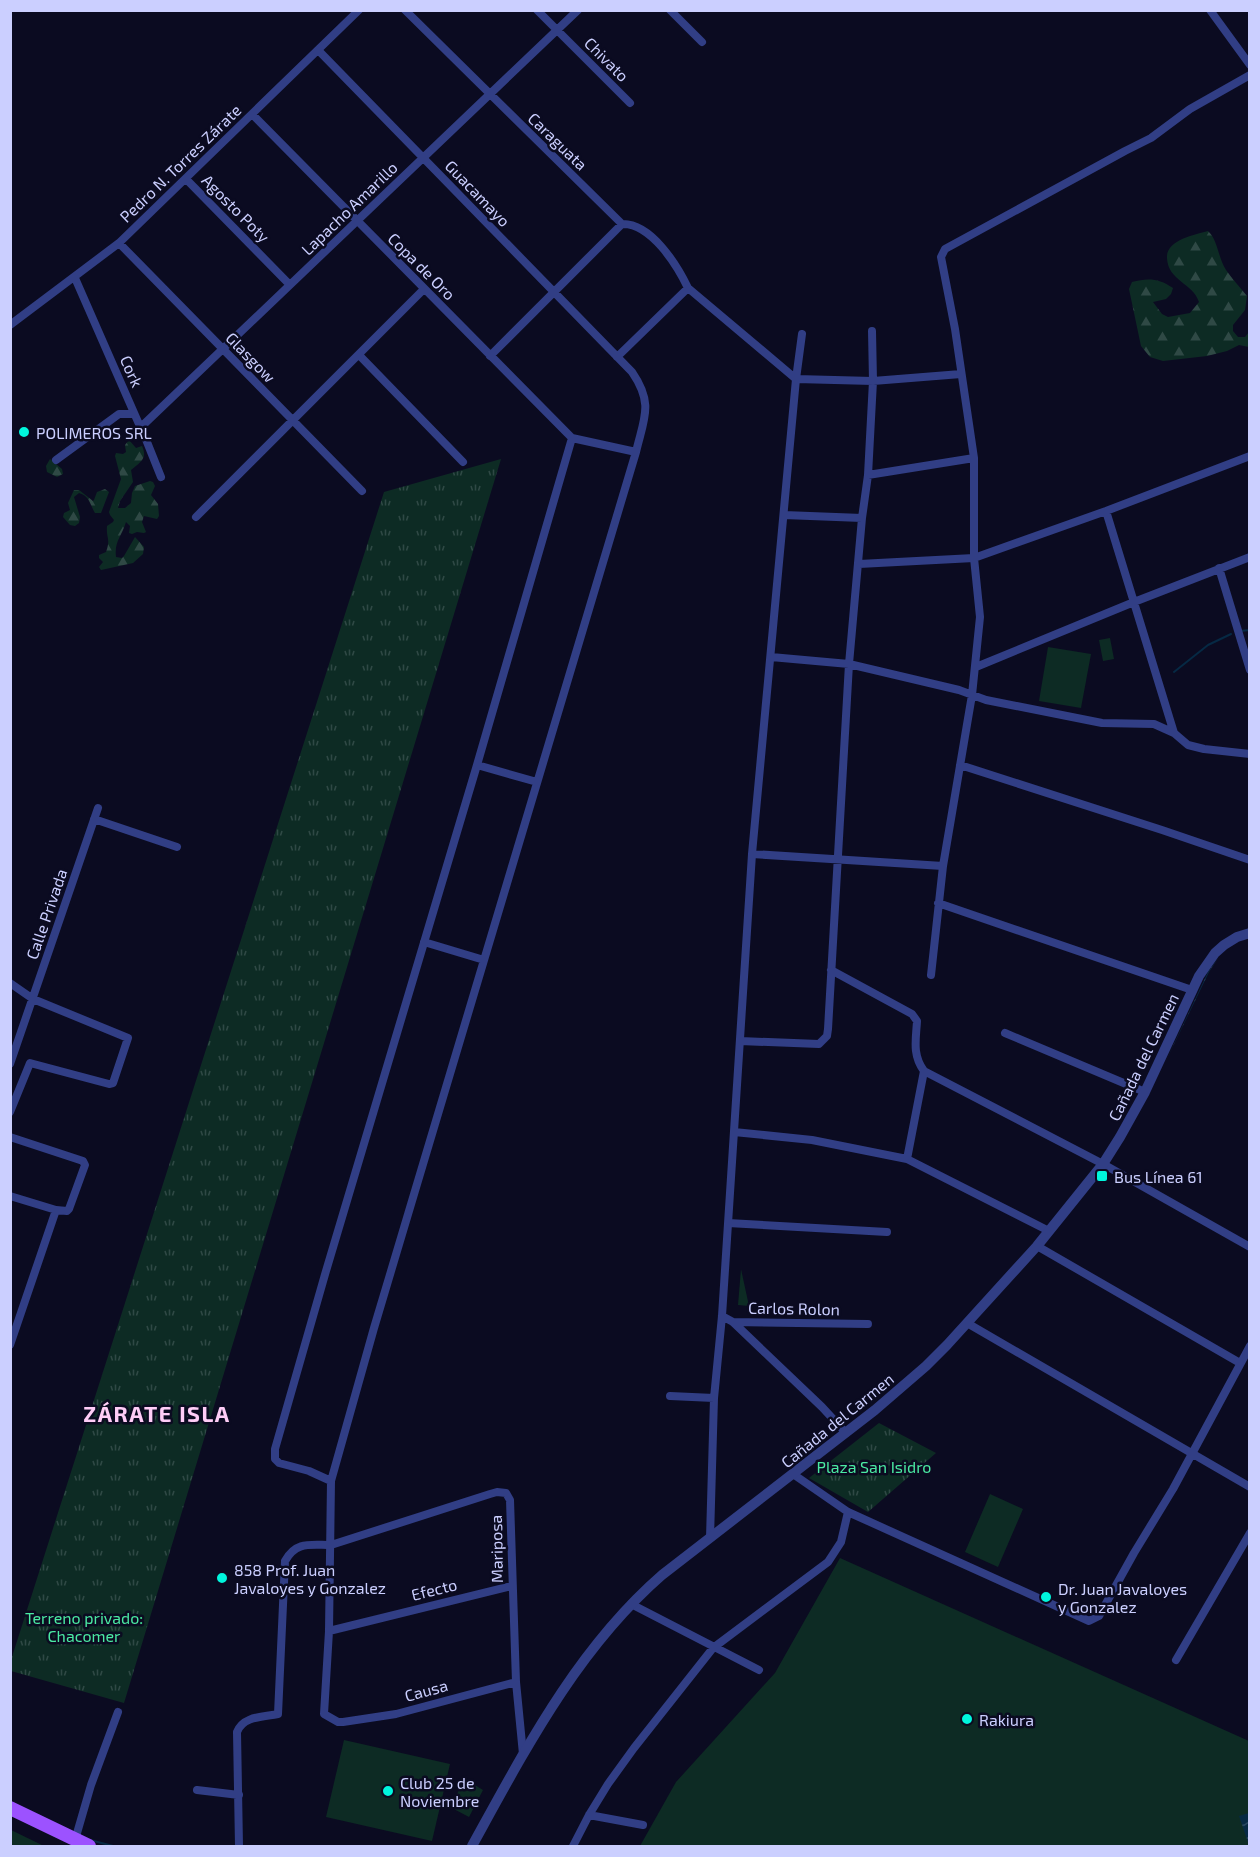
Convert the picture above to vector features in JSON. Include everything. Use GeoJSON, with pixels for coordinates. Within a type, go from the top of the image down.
{"type":"FeatureCollection","features":[{"type":"Feature","properties":{"kind":"main road"},"geometry":{"type":"LineString","coordinates":[[10,1808],[89,1846]]}},
{"type":"Feature","properties":{"kind":"street","name":"Pedro N. Torres Zárate"},"geometry":{"type":"LineString","coordinates":[[10,325],[119,243],[359,10]]}},
{"type":"Feature","properties":{"kind":"street","name":"Caraguata"},"geometry":{"type":"LineString","coordinates":[[405,10],[622,224],[630,224],[643,230],[656,242],[681,273],[688,288],[796,379]]}},
{"type":"Feature","properties":{"kind":"street","name":"Chivato"},"geometry":{"type":"LineString","coordinates":[[537,10],[630,104]]}},
{"type":"Feature","properties":{"kind":"street","name":"Lapacho Amarillo"},"geometry":{"type":"LineString","coordinates":[[161,477],[141,427],[578,10]]}},
{"type":"Feature","properties":{"kind":"street"},"geometry":{"type":"LineString","coordinates":[[670,10],[702,42]]}},
{"type":"Feature","properties":{"kind":"street"},"geometry":{"type":"LineString","coordinates":[[1210,10],[1250,65]]}},
{"type":"Feature","properties":{"kind":"street","name":"Guacamayo"},"geometry":{"type":"LineString","coordinates":[[318,50],[632,372],[642,386],[646,408],[636,452],[374,1328],[331,1481],[329,1631],[324,1714],[338,1722],[344,1722]]}},
{"type":"Feature","properties":{"kind":"street"},"geometry":{"type":"LineString","coordinates":[[931,975],[943,866],[972,695],[980,617],[974,558],[974,458],[955,329],[941,257],[945,249],[1143,143],[1190,109],[1250,75]]}},
{"type":"Feature","properties":{"kind":"street","name":"Copa de Oro"},"geometry":{"type":"LineString","coordinates":[[252,114],[572,438]]}},
{"type":"Feature","properties":{"kind":"street","name":"Agosto Poty"},"geometry":{"type":"LineString","coordinates":[[186,179],[291,285]]}},
{"type":"Feature","properties":{"kind":"street"},"geometry":{"type":"LineString","coordinates":[[490,357],[622,224]]}},
{"type":"Feature","properties":{"kind":"street","name":"Glasgow"},"geometry":{"type":"LineString","coordinates":[[119,243],[362,491]]}},
{"type":"Feature","properties":{"kind":"street","name":"Cork"},"geometry":{"type":"LineString","coordinates":[[75,278],[161,477]]}},
{"type":"Feature","properties":{"kind":"street"},"geometry":{"type":"LineString","coordinates":[[617,357],[688,288]]}},
{"type":"Feature","properties":{"kind":"street"},"geometry":{"type":"LineString","coordinates":[[196,517],[424,290]]}},
{"type":"Feature","properties":{"kind":"street"},"geometry":{"type":"LineString","coordinates":[[740,1041],[819,1044],[826,1036],[828,1029],[849,664],[868,475],[873,381],[872,331]]}},
{"type":"Feature","properties":{"kind":"street"},"geometry":{"type":"LineString","coordinates":[[710,1538],[714,1398],[722,1316],[752,854],[802,334]]}},
{"type":"Feature","properties":{"kind":"street"},"geometry":{"type":"LineString","coordinates":[[359,355],[463,462]]}},
{"type":"Feature","properties":{"kind":"street"},"geometry":{"type":"LineString","coordinates":[[796,379],[873,381],[961,374]]}},
{"type":"Feature","properties":{"kind":"street"},"geometry":{"type":"LineString","coordinates":[[56,460],[119,414],[135,414]]}},
{"type":"Feature","properties":{"kind":"street"},"geometry":{"type":"LineString","coordinates":[[331,1481],[309,1471],[279,1463],[275,1459],[274,1449],[572,438],[636,452]]}},
{"type":"Feature","properties":{"kind":"street"},"geometry":{"type":"LineString","coordinates":[[859,564],[974,558],[1250,456]]}},
{"type":"Feature","properties":{"kind":"street"},"geometry":{"type":"LineString","coordinates":[[868,475],[974,458]]}},
{"type":"Feature","properties":{"kind":"street"},"geometry":{"type":"LineString","coordinates":[[1106,511],[1174,733]]}},
{"type":"Feature","properties":{"kind":"street"},"geometry":{"type":"LineString","coordinates":[[784,515],[862,518]]}},
{"type":"Feature","properties":{"kind":"street"},"geometry":{"type":"LineString","coordinates":[[976,667],[1220,567],[1250,557]]}},
{"type":"Feature","properties":{"kind":"street"},"geometry":{"type":"LineString","coordinates":[[1220,567],[1250,670]]}},
{"type":"Feature","properties":{"kind":"street"},"geometry":{"type":"LineString","coordinates":[[771,657],[849,664],[959,690],[986,700],[1101,723],[1154,724],[1174,733],[1188,745],[1250,754]]}},
{"type":"Feature","properties":{"kind":"street"},"geometry":{"type":"LineString","coordinates":[[477,765],[537,782]]}},
{"type":"Feature","properties":{"kind":"street"},"geometry":{"type":"LineString","coordinates":[[960,765],[1250,860]]}},
{"type":"Feature","properties":{"kind":"street","name":"Calle Privada"},"geometry":{"type":"LineString","coordinates":[[10,1064],[98,807]]}},
{"type":"Feature","properties":{"kind":"street"},"geometry":{"type":"LineString","coordinates":[[94,819],[177,847]]}},
{"type":"Feature","properties":{"kind":"street"},"geometry":{"type":"LineString","coordinates":[[752,854],[943,866]]}},
{"type":"Feature","properties":{"kind":"street"},"geometry":{"type":"LineString","coordinates":[[938,903],[1192,990]]}},
{"type":"Feature","properties":{"kind":"street","name":"Cañada del Carmen"},"geometry":{"type":"LineString","coordinates":[[472,1846],[549,1712],[593,1648],[631,1604],[662,1575],[846,1433],[926,1366],[1037,1246],[1103,1164],[1120,1137],[1145,1092],[1192,990],[1215,953],[1231,940],[1250,933]]}},
{"type":"Feature","properties":{"kind":"street"},"geometry":{"type":"LineString","coordinates":[[424,942],[484,960]]}},
{"type":"Feature","properties":{"kind":"street"},"geometry":{"type":"LineString","coordinates":[[831,970],[912,1014],[917,1020],[915,1055],[924,1071],[1103,1164],[1250,1247]]}},
{"type":"Feature","properties":{"kind":"street"},"geometry":{"type":"LineString","coordinates":[[10,983],[33,999],[128,1038],[111,1084],[30,1063],[10,1112]]}},
{"type":"Feature","properties":{"kind":"street"},"geometry":{"type":"LineString","coordinates":[[1005,1033],[1145,1092]]}},
{"type":"Feature","properties":{"kind":"street"},"geometry":{"type":"LineString","coordinates":[[907,1159],[924,1071]]}},
{"type":"Feature","properties":{"kind":"street"},"geometry":{"type":"LineString","coordinates":[[734,1132],[812,1140],[907,1159],[1049,1231]]}},
{"type":"Feature","properties":{"kind":"street"},"geometry":{"type":"LineString","coordinates":[[10,1137],[85,1163],[67,1211],[56,1210],[10,1196]]}},
{"type":"Feature","properties":{"kind":"street"},"geometry":{"type":"LineString","coordinates":[[10,1346],[56,1210]]}},
{"type":"Feature","properties":{"kind":"street"},"geometry":{"type":"LineString","coordinates":[[728,1223],[888,1232]]}},
{"type":"Feature","properties":{"kind":"street"},"geometry":{"type":"LineString","coordinates":[[1037,1246],[1240,1363]]}},
{"type":"Feature","properties":{"kind":"street","name":"Carlos Rolon"},"geometry":{"type":"LineString","coordinates":[[722,1316],[734,1322],[868,1324]]}},
{"type":"Feature","properties":{"kind":"street"},"geometry":{"type":"LineString","coordinates":[[734,1322],[846,1433]]}},
{"type":"Feature","properties":{"kind":"street"},"geometry":{"type":"LineString","coordinates":[[967,1323],[1250,1487]]}},
{"type":"Feature","properties":{"kind":"street"},"geometry":{"type":"LineString","coordinates":[[793,1474],[848,1512],[1078,1617],[1092,1621],[1100,1616],[1250,1346]]}},
{"type":"Feature","properties":{"kind":"street"},"geometry":{"type":"LineString","coordinates":[[670,1396],[714,1398]]}},
{"type":"Feature","properties":{"kind":"street","name":"Mariposa"},"geometry":{"type":"LineString","coordinates":[[331,1545],[490,1494],[502,1492],[509,1496],[516,1682],[523,1754]]}},
{"type":"Feature","properties":{"kind":"street"},"geometry":{"type":"LineString","coordinates":[[573,1846],[608,1784],[714,1648],[828,1562],[841,1542],[848,1512]]}},
{"type":"Feature","properties":{"kind":"street"},"geometry":{"type":"LineString","coordinates":[[1176,1660],[1250,1533]]}},
{"type":"Feature","properties":{"kind":"street"},"geometry":{"type":"LineString","coordinates":[[240,1846],[237,1732],[239,1726],[250,1719],[278,1714],[285,1561],[290,1552],[295,1549],[307,1545],[331,1545]]}},
{"type":"Feature","properties":{"kind":"street","name":"Efecto"},"geometry":{"type":"LineString","coordinates":[[329,1631],[512,1586]]}},
{"type":"Feature","properties":{"kind":"street"},"geometry":{"type":"LineString","coordinates":[[631,1604],[759,1671]]}},
{"type":"Feature","properties":{"kind":"street","name":"Causa"},"geometry":{"type":"LineString","coordinates":[[344,1722],[396,1714],[516,1682]]}},
{"type":"Feature","properties":{"kind":"street"},"geometry":{"type":"LineString","coordinates":[[75,1839],[91,1785],[118,1712]]}},
{"type":"Feature","properties":{"kind":"street"},"geometry":{"type":"LineString","coordinates":[[197,1790],[239,1795]]}},
{"type":"Feature","properties":{"kind":"street"},"geometry":{"type":"LineString","coordinates":[[589,1815],[643,1825]]}},
{"type":"Feature","properties":{"kind":"green space"},"geometry":{"type":"Polygon","coordinates":[[[1208,231],[1214,239],[1226,270],[1247,296],[1245,310],[1233,325],[1233,331],[1238,337],[1245,337],[1249,332],[1249,347],[1239,345],[1207,356],[1163,361],[1150,357],[1141,346],[1129,289],[1132,282],[1153,280],[1163,282],[1173,288],[1166,299],[1153,302],[1162,314],[1168,317],[1190,313],[1199,302],[1192,290],[1176,277],[1168,266],[1168,252],[1182,239],[1208,231]]]}},
{"type":"Feature","properties":{"kind":"green space"},"geometry":{"type":"Polygon","coordinates":[[[129,440],[136,448],[142,446],[144,457],[131,470],[133,482],[118,508],[125,508],[131,503],[135,486],[150,481],[155,486],[151,495],[158,504],[159,516],[157,519],[144,516],[142,522],[146,532],[144,533],[129,533],[130,526],[126,522],[117,543],[116,557],[124,556],[135,537],[144,547],[143,554],[133,563],[101,570],[99,567],[103,562],[99,555],[106,552],[107,526],[114,520],[109,512],[121,479],[115,456],[116,453],[126,452],[125,445],[129,440]]]}},
{"type":"Feature","properties":{"kind":"green space"},"geometry":{"type":"Polygon","coordinates":[[[50,459],[62,469],[63,474],[57,477],[47,472],[46,466],[50,459]]]}},
{"type":"Feature","properties":{"kind":"green space","name":"Terreno privado: Chacomer"},"geometry":{"type":"Polygon","coordinates":[[[501,459],[124,1703],[11,1671],[11,1660],[384,492],[501,459]]]}},
{"type":"Feature","properties":{"kind":"green space"},"geometry":{"type":"Polygon","coordinates":[[[105,489],[109,492],[101,513],[95,513],[88,499],[79,493],[74,497],[80,517],[79,523],[75,526],[70,525],[63,517],[64,513],[70,510],[68,503],[74,490],[79,490],[93,501],[97,492],[105,489]]]}},
{"type":"Feature","properties":{"kind":"green space"},"geometry":{"type":"Polygon","coordinates":[[[1110,638],[1114,659],[1103,661],[1099,640],[1110,638]]]}},
{"type":"Feature","properties":{"kind":"green space"},"geometry":{"type":"Polygon","coordinates":[[[1048,647],[1091,654],[1081,708],[1039,701],[1048,647]]]}},
{"type":"Feature","properties":{"kind":"green space"},"geometry":{"type":"Polygon","coordinates":[[[741,1269],[749,1306],[738,1305],[741,1269]]]}},
{"type":"Feature","properties":{"kind":"green space","name":"Plaza San Isidro"},"geometry":{"type":"Polygon","coordinates":[[[879,1423],[936,1453],[868,1512],[809,1478],[879,1423]]]}},
{"type":"Feature","properties":{"kind":"green space"},"geometry":{"type":"Polygon","coordinates":[[[990,1494],[1023,1509],[998,1567],[965,1552],[990,1494]]]}},
{"type":"Feature","properties":{"kind":"green space","name":"Rakiura"},"geometry":{"type":"Polygon","coordinates":[[[840,1558],[1249,1741],[1249,1846],[640,1846],[676,1782],[775,1673],[840,1558]]]}},
{"type":"Feature","properties":{"kind":"green space","name":"Club 25 de Noviembre"},"geometry":{"type":"Polygon","coordinates":[[[344,1740],[450,1764],[432,1841],[326,1817],[344,1740]]]}},
{"type":"Feature","properties":{"kind":"green space"},"geometry":{"type":"Polygon","coordinates":[[[465,1779],[483,1790],[469,1817],[450,1807],[465,1779]]]}},
{"type":"Feature","properties":{"kind":"green space"},"geometry":{"type":"Polygon","coordinates":[[[11,1830],[44,1846],[11,1846],[11,1830]]]}},
{"type":"Feature","properties":{"kind":"water"},"geometry":{"type":"Polygon","coordinates":[[[1219,957],[1209,972],[1165,1063],[1208,972],[1219,957]]]}},
{"type":"Feature","properties":{"kind":"water"},"geometry":{"type":"Polygon","coordinates":[[[1250,1813],[1249,1845],[1239,1816],[1250,1813]]]}},
{"type":"Feature","properties":{"kind":"waterway"},"geometry":{"type":"LineString","coordinates":[[1240,631],[1250,630]]}},
{"type":"Feature","properties":{"kind":"waterway"},"geometry":{"type":"LineString","coordinates":[[1174,672],[1208,645],[1231,634]]}},
{"type":"Feature","properties":{"kind":"waterway"},"geometry":{"type":"LineString","coordinates":[[90,1840],[113,1846]]}},
{"type":"Feature","properties":{"kind":"place","name":"POLIMEROS SRL"},"geometry":{"type":"Point","coordinates":[24,432]}},
{"type":"Feature","properties":{"kind":"place","name":"Bus Línea 61"},"geometry":{"type":"Point","coordinates":[1102,1176]}},
{"type":"Feature","properties":{"kind":"place","name":"858 Prof. Juan Javaloyes y Gonzalez"},"geometry":{"type":"Point","coordinates":[222,1578]}},
{"type":"Feature","properties":{"kind":"place","name":"Dr. Juan Javaloyes y Gonzalez"},"geometry":{"type":"Point","coordinates":[1046,1597]}},
{"type":"Feature","properties":{"kind":"place","name":"Rakiura"},"geometry":{"type":"Point","coordinates":[967,1719]}},
{"type":"Feature","properties":{"kind":"place","name":"Club 25 de Noviembre"},"geometry":{"type":"Point","coordinates":[388,1791]}},
{"type":"Feature","properties":{"kind":"district","name":"ZÁRATE ISLA"},"geometry":{"type":"Point","coordinates":[157,1413]}}]}
